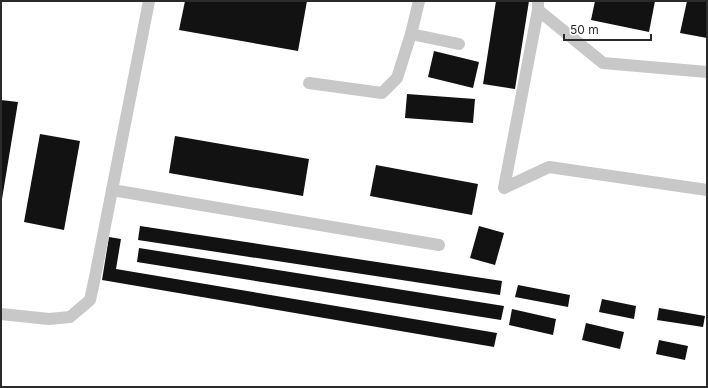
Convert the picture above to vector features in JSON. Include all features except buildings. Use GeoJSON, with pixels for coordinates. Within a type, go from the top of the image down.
{"type":"FeatureCollection","features":[{"type":"Feature","properties":{"kind":"lane"},"geometry":{"type":"LineString","coordinates":[[1,314],[50,318],[70,317],[90,300],[149,1]]}},
{"type":"Feature","properties":{"kind":"lane"},"geometry":{"type":"LineString","coordinates":[[308,83],[382,93],[397,78],[411,34],[419,1]]}},
{"type":"Feature","properties":{"kind":"lane"},"geometry":{"type":"LineString","coordinates":[[538,6],[603,63],[707,72]]}},
{"type":"Feature","properties":{"kind":"lane"},"geometry":{"type":"LineString","coordinates":[[538,6],[504,188],[549,167],[707,190]]}},
{"type":"Feature","properties":{"kind":"lane"},"geometry":{"type":"LineString","coordinates":[[411,34],[459,44]]}},
{"type":"Feature","properties":{"kind":"lane"},"geometry":{"type":"LineString","coordinates":[[112,190],[439,245]]}}]}
